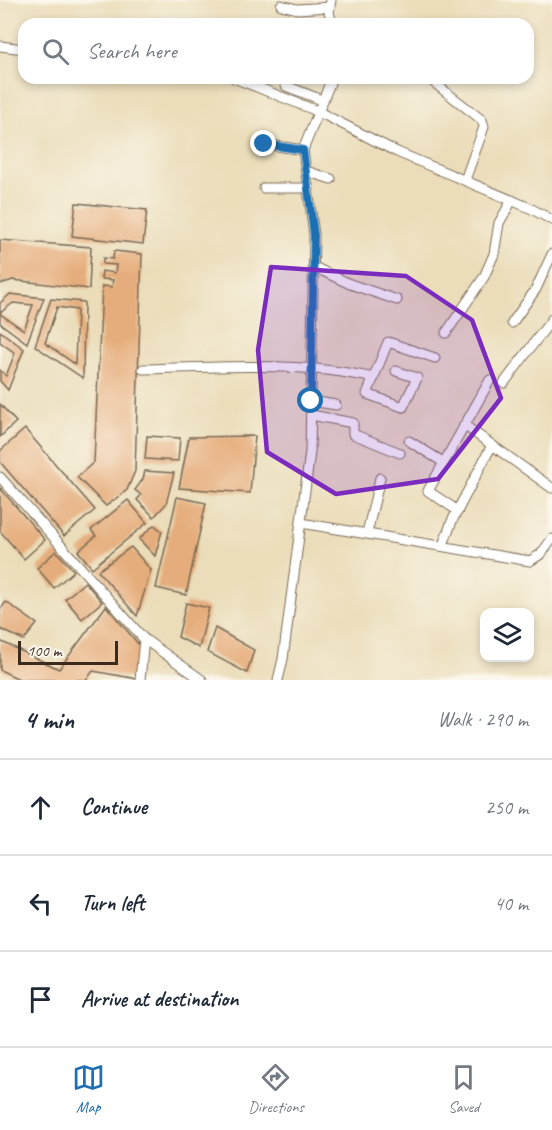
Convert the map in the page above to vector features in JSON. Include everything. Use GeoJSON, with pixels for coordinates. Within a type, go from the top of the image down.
{"type":"FeatureCollection","features":[{"type":"Feature","properties":{"kind":"street"},"geometry":{"type":"LineString","coordinates":[[281,5],[297,9],[309,3],[330,4]]}},
{"type":"Feature","properties":{"kind":"street"},"geometry":{"type":"LineString","coordinates":[[0,46],[18,48]]}},
{"type":"Feature","properties":{"kind":"street"},"geometry":{"type":"LineString","coordinates":[[249,84],[317,111],[398,152],[512,200],[552,220]]}},
{"type":"Feature","properties":{"kind":"street"},"geometry":{"type":"LineString","coordinates":[[278,680],[283,659],[310,452],[315,267],[309,188],[303,150],[329,84]]}},
{"type":"Feature","properties":{"kind":"street"},"geometry":{"type":"LineString","coordinates":[[436,84],[482,120],[484,127],[465,180]]}},
{"type":"Feature","properties":{"kind":"street"},"geometry":{"type":"LineString","coordinates":[[286,86],[322,99]]}},
{"type":"Feature","properties":{"kind":"street"},"geometry":{"type":"LineString","coordinates":[[264,144],[303,150]]}},
{"type":"Feature","properties":{"kind":"street"},"geometry":{"type":"LineString","coordinates":[[306,171],[331,179]]}},
{"type":"Feature","properties":{"kind":"street"},"geometry":{"type":"LineString","coordinates":[[264,188],[309,188]]}},
{"type":"Feature","properties":{"kind":"street"},"geometry":{"type":"LineString","coordinates":[[446,333],[484,277],[494,254],[499,223],[512,200]]}},
{"type":"Feature","properties":{"kind":"street"},"geometry":{"type":"LineString","coordinates":[[512,323],[536,289],[552,254]]}},
{"type":"Feature","properties":{"kind":"street"},"geometry":{"type":"LineString","coordinates":[[315,267],[350,284],[397,300]]}},
{"type":"Feature","properties":{"kind":"street"},"geometry":{"type":"LineString","coordinates":[[504,383],[552,319]]}},
{"type":"Feature","properties":{"kind":"street"},"geometry":{"type":"LineString","coordinates":[[396,371],[417,378],[403,407],[368,394],[388,342],[435,358]]}},
{"type":"Feature","properties":{"kind":"street"},"geometry":{"type":"LineString","coordinates":[[143,369],[259,367],[311,370],[374,378]]}},
{"type":"Feature","properties":{"kind":"street"},"geometry":{"type":"LineString","coordinates":[[458,511],[428,492],[490,380]]}},
{"type":"Feature","properties":{"kind":"street"},"geometry":{"type":"LineString","coordinates":[[311,401],[336,405]]}},
{"type":"Feature","properties":{"kind":"street"},"geometry":{"type":"LineString","coordinates":[[310,416],[353,423],[353,434],[400,453]]}},
{"type":"Feature","properties":{"kind":"street"},"geometry":{"type":"LineString","coordinates":[[464,426],[552,488]]}},
{"type":"Feature","properties":{"kind":"street"},"geometry":{"type":"LineString","coordinates":[[409,441],[444,462]]}},
{"type":"Feature","properties":{"kind":"street"},"geometry":{"type":"LineString","coordinates":[[443,545],[452,521],[492,445]]}},
{"type":"Feature","properties":{"kind":"street"},"geometry":{"type":"LineString","coordinates":[[0,477],[144,639],[202,680]]}},
{"type":"Feature","properties":{"kind":"street"},"geometry":{"type":"LineString","coordinates":[[367,533],[380,478]]}},
{"type":"Feature","properties":{"kind":"street"},"geometry":{"type":"LineString","coordinates":[[301,523],[530,561],[541,554],[552,539]]}},
{"type":"Feature","properties":{"kind":"street"},"geometry":{"type":"LineString","coordinates":[[140,680],[144,639]]}},
{"type":"Feature","properties":{"kind":"highlighted area"},"geometry":{"type":"Polygon","coordinates":[[[271,267],[406,276],[472,320],[501,398],[438,479],[336,494],[267,452],[258,350],[271,267]]]}},
{"type":"Feature","properties":{"kind":"building"},"geometry":{"type":"Polygon","coordinates":[[[76,203],[147,210],[143,244],[72,236],[76,203]]]}},
{"type":"Feature","properties":{"kind":"building"},"geometry":{"type":"Polygon","coordinates":[[[0,240],[91,247],[89,289],[13,280],[0,284],[0,240]]]}},
{"type":"Feature","properties":{"kind":"building"},"geometry":{"type":"Polygon","coordinates":[[[114,251],[142,254],[135,471],[127,490],[106,506],[77,477],[94,462],[102,286],[112,287],[113,280],[101,279],[102,271],[115,273],[116,265],[103,264],[103,258],[113,259],[114,251]]]}},
{"type":"Feature","properties":{"kind":"building"},"geometry":{"type":"Polygon","coordinates":[[[10,294],[44,298],[27,343],[0,323],[0,314],[24,330],[33,305],[13,303],[0,313],[0,303],[10,294]]]}},
{"type":"Feature","properties":{"kind":"building"},"geometry":{"type":"Polygon","coordinates":[[[51,299],[84,302],[83,378],[35,346],[51,299]],[[57,307],[45,343],[75,364],[77,310],[57,307]]]}},
{"type":"Feature","properties":{"kind":"building"},"geometry":{"type":"Polygon","coordinates":[[[0,331],[24,349],[8,390],[0,381],[0,370],[6,376],[15,353],[0,342],[0,331]]]}},
{"type":"Feature","properties":{"kind":"building"},"geometry":{"type":"Polygon","coordinates":[[[0,404],[16,422],[0,437],[0,404]]]}},
{"type":"Feature","properties":{"kind":"building"},"geometry":{"type":"Polygon","coordinates":[[[25,429],[95,510],[64,536],[0,462],[0,451],[25,429]]]}},
{"type":"Feature","properties":{"kind":"building"},"geometry":{"type":"Polygon","coordinates":[[[147,436],[180,438],[178,461],[145,459],[147,436]]]}},
{"type":"Feature","properties":{"kind":"building"},"geometry":{"type":"Polygon","coordinates":[[[255,436],[250,493],[179,488],[189,437],[255,436]]]}},
{"type":"Feature","properties":{"kind":"building"},"geometry":{"type":"Polygon","coordinates":[[[145,471],[174,473],[166,504],[154,517],[137,500],[141,495],[135,490],[143,479],[145,471]]]}},
{"type":"Feature","properties":{"kind":"building"},"geometry":{"type":"Polygon","coordinates":[[[0,488],[45,540],[24,559],[0,531],[0,488]]]}},
{"type":"Feature","properties":{"kind":"building"},"geometry":{"type":"Polygon","coordinates":[[[177,497],[206,503],[186,595],[156,588],[177,497]]]}},
{"type":"Feature","properties":{"kind":"building"},"geometry":{"type":"Polygon","coordinates":[[[128,500],[147,523],[92,568],[78,551],[96,536],[91,530],[128,500]]]}},
{"type":"Feature","properties":{"kind":"building"},"geometry":{"type":"Polygon","coordinates":[[[154,525],[162,531],[155,556],[139,539],[154,525]]]}},
{"type":"Feature","properties":{"kind":"building"},"geometry":{"type":"Polygon","coordinates":[[[131,547],[151,570],[137,616],[98,571],[131,547]]]}},
{"type":"Feature","properties":{"kind":"building"},"geometry":{"type":"Polygon","coordinates":[[[56,551],[74,571],[54,588],[37,568],[56,551]]]}},
{"type":"Feature","properties":{"kind":"building"},"geometry":{"type":"Polygon","coordinates":[[[85,582],[102,602],[82,619],[65,599],[85,582]]]}},
{"type":"Feature","properties":{"kind":"building"},"geometry":{"type":"Polygon","coordinates":[[[6,602],[37,624],[24,640],[0,629],[0,610],[6,602]]]}},
{"type":"Feature","properties":{"kind":"building"},"geometry":{"type":"Polygon","coordinates":[[[186,603],[209,608],[199,648],[178,637],[186,603]]]}},
{"type":"Feature","properties":{"kind":"building"},"geometry":{"type":"Polygon","coordinates":[[[106,606],[140,646],[138,679],[93,671],[86,680],[21,680],[0,670],[0,641],[59,669],[106,606]]]}},
{"type":"Feature","properties":{"kind":"building"},"geometry":{"type":"Polygon","coordinates":[[[215,628],[254,650],[247,673],[207,652],[215,628]]]}},
{"type":"Feature","properties":{"kind":"route"},"geometry":{"type":"LineString","coordinates":[[264,144],[303,150],[314,235],[315,285],[311,341],[311,401]]}}]}
